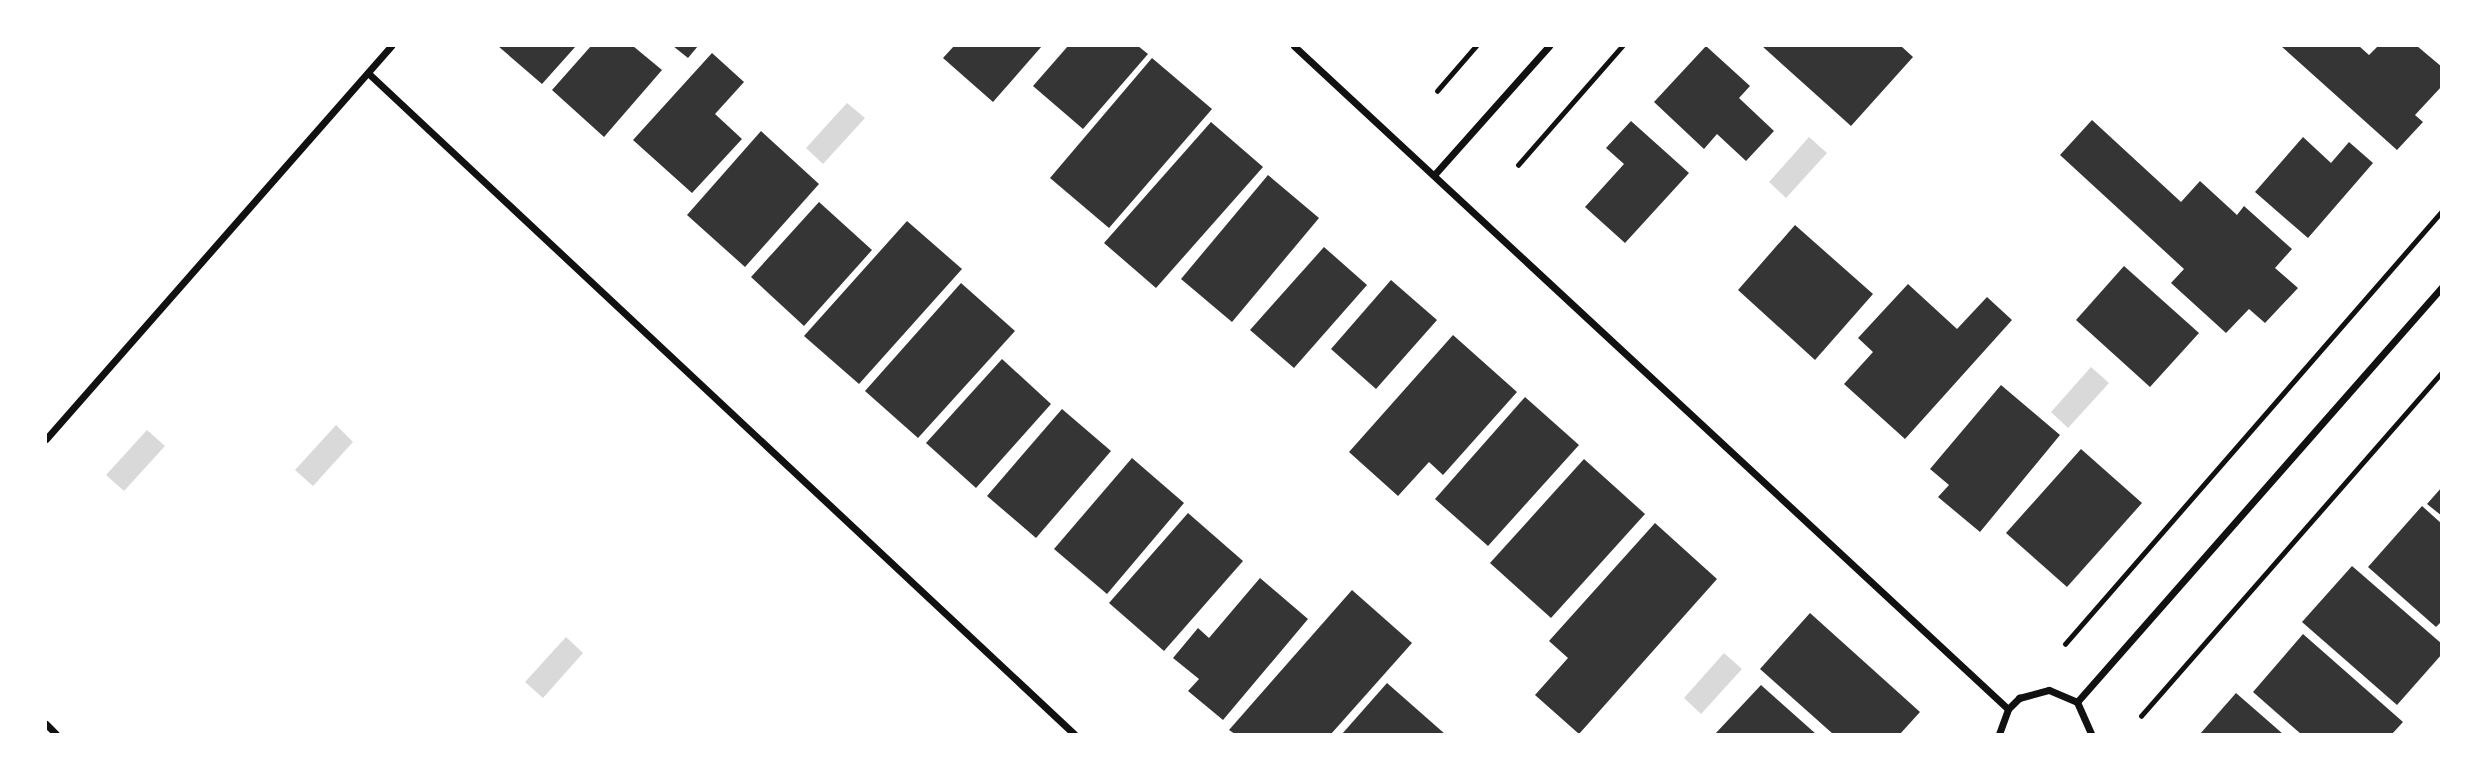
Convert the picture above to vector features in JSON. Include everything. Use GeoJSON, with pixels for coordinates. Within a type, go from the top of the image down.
{"type":"FeatureCollection","features":[{"type":"Feature","properties":{"kind":"street"},"geometry":{"type":"LineString","coordinates":[[46,439],[391,46]]}},
{"type":"Feature","properties":{"kind":"street"},"geometry":{"type":"LineString","coordinates":[[1294,46],[2008,709]]}},
{"type":"Feature","properties":{"kind":"street"},"geometry":{"type":"LineString","coordinates":[[1434,175],[1549,46]]}},
{"type":"Feature","properties":{"kind":"street"},"geometry":{"type":"LineString","coordinates":[[368,73],[1074,734]]}},
{"type":"Feature","properties":{"kind":"street"},"geometry":{"type":"LineString","coordinates":[[2077,702],[2441,287]]}},
{"type":"Feature","properties":{"kind":"street"},"geometry":{"type":"LineString","coordinates":[[1999,734],[2008,709],[2033,691],[2064,694],[2077,702],[2091,734]]}},
{"type":"Feature","properties":{"kind":"street"},"geometry":{"type":"LineString","coordinates":[[46,724],[56,734]]}},
{"type":"Feature","properties":{"kind":"path"},"geometry":{"type":"LineString","coordinates":[[1437,91],[1476,46]]}},
{"type":"Feature","properties":{"kind":"path"},"geometry":{"type":"LineString","coordinates":[[1518,165],[1622,46]]}},
{"type":"Feature","properties":{"kind":"path"},"geometry":{"type":"LineString","coordinates":[[2065,644],[2441,211]]}},
{"type":"Feature","properties":{"kind":"path"},"geometry":{"type":"LineString","coordinates":[[2141,716],[2441,372]]}},
{"type":"Feature","properties":{"kind":"shaded area"},"geometry":{"type":"Polygon","coordinates":[[[847,103],[865,118],[823,164],[806,148],[847,103]]]}},
{"type":"Feature","properties":{"kind":"shaded area"},"geometry":{"type":"Polygon","coordinates":[[[1809,137],[1827,153],[1786,198],[1769,182],[1809,137]]]}},
{"type":"Feature","properties":{"kind":"shaded area"},"geometry":{"type":"Polygon","coordinates":[[[2091,367],[2109,383],[2068,428],[2051,412],[2091,367]]]}},
{"type":"Feature","properties":{"kind":"shaded area"},"geometry":{"type":"Polygon","coordinates":[[[336,425],[353,442],[313,486],[295,470],[336,425]]]}},
{"type":"Feature","properties":{"kind":"shaded area"},"geometry":{"type":"Polygon","coordinates":[[[147,430],[165,446],[124,491],[106,475],[147,430]]]}},
{"type":"Feature","properties":{"kind":"shaded area"},"geometry":{"type":"Polygon","coordinates":[[[566,637],[583,653],[543,698],[525,682],[566,637]]]}},
{"type":"Feature","properties":{"kind":"shaded area"},"geometry":{"type":"Polygon","coordinates":[[[1724,653],[1742,669],[1701,714],[1684,698],[1724,653]]]}},
{"type":"Feature","properties":{"kind":"building"},"geometry":{"type":"Polygon","coordinates":[[[498,46],[576,46],[542,84],[498,46]]]}},
{"type":"Feature","properties":{"kind":"building"},"geometry":{"type":"Polygon","coordinates":[[[591,46],[633,46],[662,70],[604,137],[552,90],[591,46]]]}},
{"type":"Feature","properties":{"kind":"building"},"geometry":{"type":"Polygon","coordinates":[[[673,46],[698,46],[688,58],[673,46]]]}},
{"type":"Feature","properties":{"kind":"building"},"geometry":{"type":"Polygon","coordinates":[[[954,46],[1042,46],[993,102],[943,58],[954,46]]]}},
{"type":"Feature","properties":{"kind":"building"},"geometry":{"type":"Polygon","coordinates":[[[1068,46],[1138,46],[1148,54],[1083,129],[1033,86],[1068,46]]]}},
{"type":"Feature","properties":{"kind":"building"},"geometry":{"type":"Polygon","coordinates":[[[1706,46],[1750,86],[1739,98],[1774,131],[1746,161],[1717,134],[1704,149],[1654,102],[1706,46]]]}},
{"type":"Feature","properties":{"kind":"building"},"geometry":{"type":"Polygon","coordinates":[[[1762,46],[1901,46],[1913,57],[1851,126],[1762,46]]]}},
{"type":"Feature","properties":{"kind":"building"},"geometry":{"type":"Polygon","coordinates":[[[2281,46],[2359,46],[2369,55],[2378,46],[2417,46],[2442,67],[2442,86],[2415,115],[2423,122],[2397,150],[2281,46]]]}},
{"type":"Feature","properties":{"kind":"building"},"geometry":{"type":"Polygon","coordinates":[[[712,53],[744,82],[715,114],[742,139],[692,193],[633,140],[712,53]]]}},
{"type":"Feature","properties":{"kind":"building"},"geometry":{"type":"Polygon","coordinates":[[[1152,58],[1212,109],[1109,228],[1050,178],[1152,58]]]}},
{"type":"Feature","properties":{"kind":"building"},"geometry":{"type":"Polygon","coordinates":[[[2092,120],[2181,202],[2200,181],[2237,215],[2244,206],[2292,249],[2275,268],[2298,288],[2265,323],[2249,309],[2226,333],[2171,283],[2184,269],[2060,155],[2092,120]]]}},
{"type":"Feature","properties":{"kind":"building"},"geometry":{"type":"Polygon","coordinates":[[[1631,121],[1689,173],[1625,243],[1585,207],[1624,164],[1606,148],[1631,121]]]}},
{"type":"Feature","properties":{"kind":"building"},"geometry":{"type":"Polygon","coordinates":[[[1211,122],[1263,167],[1156,288],[1104,243],[1211,122]]]}},
{"type":"Feature","properties":{"kind":"building"},"geometry":{"type":"Polygon","coordinates":[[[761,131],[819,184],[745,267],[687,215],[761,131]]]}},
{"type":"Feature","properties":{"kind":"building"},"geometry":{"type":"Polygon","coordinates":[[[2303,137],[2331,163],[2349,142],[2373,163],[2308,238],[2255,192],[2303,137]]]}},
{"type":"Feature","properties":{"kind":"building"},"geometry":{"type":"Polygon","coordinates":[[[1268,175],[1319,218],[1232,322],[1181,279],[1268,175]]]}},
{"type":"Feature","properties":{"kind":"building"},"geometry":{"type":"Polygon","coordinates":[[[819,202],[872,250],[804,326],[751,277],[819,202]]]}},
{"type":"Feature","properties":{"kind":"building"},"geometry":{"type":"Polygon","coordinates":[[[907,221],[962,269],[859,384],[804,336],[907,221]]]}},
{"type":"Feature","properties":{"kind":"building"},"geometry":{"type":"Polygon","coordinates":[[[1795,225],[1873,294],[1815,360],[1738,290],[1795,225]]]}},
{"type":"Feature","properties":{"kind":"building"},"geometry":{"type":"Polygon","coordinates":[[[1324,247],[1367,285],[1294,368],[1250,330],[1324,247]]]}},
{"type":"Feature","properties":{"kind":"building"},"geometry":{"type":"Polygon","coordinates":[[[2124,266],[2199,333],[2150,387],[2076,320],[2124,266]]]}},
{"type":"Feature","properties":{"kind":"building"},"geometry":{"type":"Polygon","coordinates":[[[1391,280],[1437,320],[1376,389],[1331,349],[1391,280]]]}},
{"type":"Feature","properties":{"kind":"building"},"geometry":{"type":"Polygon","coordinates":[[[961,283],[1015,331],[918,438],[865,391],[961,283]]]}},
{"type":"Feature","properties":{"kind":"building"},"geometry":{"type":"Polygon","coordinates":[[[1908,284],[1957,329],[1987,297],[2012,320],[1905,439],[1844,384],[1873,352],[1858,338],[1908,284]]]}},
{"type":"Feature","properties":{"kind":"building"},"geometry":{"type":"Polygon","coordinates":[[[1453,335],[1517,392],[1443,475],[1429,462],[1398,496],[1349,452],[1453,335]]]}},
{"type":"Feature","properties":{"kind":"building"},"geometry":{"type":"Polygon","coordinates":[[[1002,359],[1051,404],[976,488],[926,443],[1002,359]]]}},
{"type":"Feature","properties":{"kind":"building"},"geometry":{"type":"Polygon","coordinates":[[[2001,385],[2060,435],[1980,532],[1938,497],[1949,485],[1930,469],[2001,385]]]}},
{"type":"Feature","properties":{"kind":"building"},"geometry":{"type":"Polygon","coordinates":[[[1525,397],[1579,445],[1488,546],[1435,499],[1525,397]]]}},
{"type":"Feature","properties":{"kind":"building"},"geometry":{"type":"Polygon","coordinates":[[[1062,409],[1111,451],[1036,538],[987,496],[1062,409]]]}},
{"type":"Feature","properties":{"kind":"building"},"geometry":{"type":"Polygon","coordinates":[[[2081,449],[2142,503],[2067,587],[2006,533],[2081,449]]]}},
{"type":"Feature","properties":{"kind":"building"},"geometry":{"type":"Polygon","coordinates":[[[1132,458],[1184,503],[1107,594],[1054,549],[1132,458]]]}},
{"type":"Feature","properties":{"kind":"building"},"geometry":{"type":"Polygon","coordinates":[[[1584,459],[1645,514],[1551,618],[1490,563],[1584,459]]]}},
{"type":"Feature","properties":{"kind":"building"},"geometry":{"type":"Polygon","coordinates":[[[2442,487],[2442,516],[2427,504],[2442,487]]]}},
{"type":"Feature","properties":{"kind":"building"},"geometry":{"type":"Polygon","coordinates":[[[2422,506],[2442,524],[2442,621],[2436,627],[2368,567],[2422,506]]]}},
{"type":"Feature","properties":{"kind":"building"},"geometry":{"type":"Polygon","coordinates":[[[1188,513],[1243,561],[1164,651],[1109,603],[1188,513]]]}},
{"type":"Feature","properties":{"kind":"building"},"geometry":{"type":"Polygon","coordinates":[[[1655,523],[1717,579],[1579,734],[1535,695],[1568,658],[1549,641],[1655,523]]]}},
{"type":"Feature","properties":{"kind":"building"},"geometry":{"type":"Polygon","coordinates":[[[2352,566],[2442,644],[2442,654],[2397,705],[2302,622],[2352,566]]]}},
{"type":"Feature","properties":{"kind":"building"},"geometry":{"type":"Polygon","coordinates":[[[1260,578],[1308,619],[1223,720],[1188,691],[1199,679],[1173,658],[1198,628],[1209,638],[1260,578]]]}},
{"type":"Feature","properties":{"kind":"building"},"geometry":{"type":"Polygon","coordinates":[[[1352,590],[1412,643],[1331,734],[1235,734],[1229,730],[1352,590]]]}},
{"type":"Feature","properties":{"kind":"building"},"geometry":{"type":"Polygon","coordinates":[[[1810,613],[1920,712],[1900,734],[1833,734],[1760,669],[1810,613]]]}},
{"type":"Feature","properties":{"kind":"building"},"geometry":{"type":"Polygon","coordinates":[[[2303,634],[2403,722],[2392,734],[2301,734],[2253,692],[2303,634]]]}},
{"type":"Feature","properties":{"kind":"building"},"geometry":{"type":"Polygon","coordinates":[[[1387,683],[1445,734],[1342,734],[1387,683]]]}},
{"type":"Feature","properties":{"kind":"building"},"geometry":{"type":"Polygon","coordinates":[[[1761,685],[1816,734],[1715,734],[1761,685]]]}},
{"type":"Feature","properties":{"kind":"building"},"geometry":{"type":"Polygon","coordinates":[[[2236,693],[2283,734],[2200,734],[2236,693]]]}}]}
